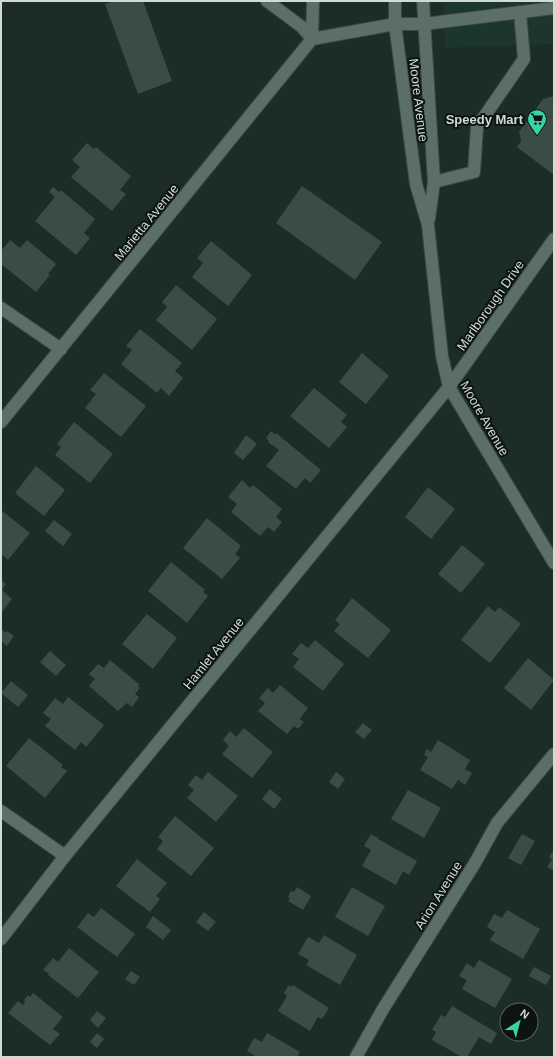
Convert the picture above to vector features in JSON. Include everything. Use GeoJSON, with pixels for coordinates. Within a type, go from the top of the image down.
{"type":"FeatureCollection","features":[{"type":"Feature","properties":{"kind":"street"},"geometry":{"type":"LineString","coordinates":[[267,1],[302,27],[312,40]]}},
{"type":"Feature","properties":{"kind":"street"},"geometry":{"type":"LineString","coordinates":[[312,40],[314,1]]}},
{"type":"Feature","properties":{"kind":"street","name":"Moore Avenue"},"geometry":{"type":"LineString","coordinates":[[394,1],[395,24],[416,184],[428,225],[442,356],[449,387],[554,563]]}},
{"type":"Feature","properties":{"kind":"street","name":"Moore Avenue"},"geometry":{"type":"LineString","coordinates":[[423,1],[434,182],[428,225]]}},
{"type":"Feature","properties":{"kind":"street"},"geometry":{"type":"LineString","coordinates":[[312,40],[395,24],[424,24],[554,8]]}},
{"type":"Feature","properties":{"kind":"street"},"geometry":{"type":"LineString","coordinates":[[434,182],[474,172],[477,127],[524,59],[520,12]]}},
{"type":"Feature","properties":{"kind":"street","name":"Marietta Avenue"},"geometry":{"type":"LineString","coordinates":[[1,422],[312,40]]}},
{"type":"Feature","properties":{"kind":"street","name":"Marlborough Drive"},"geometry":{"type":"LineString","coordinates":[[449,387],[554,239]]}},
{"type":"Feature","properties":{"kind":"street"},"geometry":{"type":"LineString","coordinates":[[1,308],[61,349]]}},
{"type":"Feature","properties":{"kind":"street","name":"Hamlet Avenue"},"geometry":{"type":"LineString","coordinates":[[1,939],[66,856],[449,387]]}},
{"type":"Feature","properties":{"kind":"street","name":"Arion Avenue"},"geometry":{"type":"LineString","coordinates":[[356,1057],[383,1009],[475,863],[498,823],[554,754]]}},
{"type":"Feature","properties":{"kind":"street"},"geometry":{"type":"LineString","coordinates":[[1,811],[66,856]]}},
{"type":"Feature","properties":{"kind":"shaded area"},"geometry":{"type":"Polygon","coordinates":[[[444,1],[554,1],[554,44],[445,48],[444,1]]]}},
{"type":"Feature","properties":{"kind":"building"},"geometry":{"type":"Polygon","coordinates":[[[114,1],[143,1],[172,81],[138,94],[105,4],[114,1]]]}},
{"type":"Feature","properties":{"kind":"building","name":"Speedy Mart"},"geometry":{"type":"Polygon","coordinates":[[[554,96],[554,175],[517,147],[521,141],[519,132],[543,99],[554,96]]]}},
{"type":"Feature","properties":{"kind":"building"},"geometry":{"type":"Polygon","coordinates":[[[87,143],[94,149],[96,147],[131,176],[120,190],[126,194],[112,211],[71,177],[80,167],[72,160],[87,143]]]}},
{"type":"Feature","properties":{"kind":"building"},"geometry":{"type":"Polygon","coordinates":[[[302,186],[382,242],[355,280],[276,223],[302,186]]]}},
{"type":"Feature","properties":{"kind":"building"},"geometry":{"type":"Polygon","coordinates":[[[53,187],[59,192],[61,190],[95,219],[84,233],[90,238],[76,255],[35,221],[55,197],[49,192],[53,187]]]}},
{"type":"Feature","properties":{"kind":"building"},"geometry":{"type":"Polygon","coordinates":[[[10,240],[20,248],[27,240],[56,264],[48,274],[50,275],[36,292],[1,264],[1,251],[10,240]]]}},
{"type":"Feature","properties":{"kind":"building"},"geometry":{"type":"Polygon","coordinates":[[[211,241],[252,275],[228,306],[192,277],[203,263],[197,258],[211,241]]]}},
{"type":"Feature","properties":{"kind":"building"},"geometry":{"type":"Polygon","coordinates":[[[176,285],[217,319],[192,350],[156,320],[167,307],[162,302],[176,285]]]}},
{"type":"Feature","properties":{"kind":"building"},"geometry":{"type":"Polygon","coordinates":[[[140,329],[182,363],[175,371],[183,378],[169,396],[161,388],[157,393],[121,364],[132,350],[126,346],[140,329]]]}},
{"type":"Feature","properties":{"kind":"building"},"geometry":{"type":"Polygon","coordinates":[[[362,353],[389,376],[366,404],[339,382],[362,353]]]}},
{"type":"Feature","properties":{"kind":"building"},"geometry":{"type":"Polygon","coordinates":[[[104,373],[146,406],[121,437],[85,408],[96,394],[90,390],[104,373]]]}},
{"type":"Feature","properties":{"kind":"building"},"geometry":{"type":"Polygon","coordinates":[[[314,388],[347,415],[341,422],[347,427],[329,448],[290,416],[314,388]]]}},
{"type":"Feature","properties":{"kind":"building"},"geometry":{"type":"Polygon","coordinates":[[[74,422],[113,454],[90,483],[55,455],[61,447],[57,444],[74,422]]]}},
{"type":"Feature","properties":{"kind":"building"},"geometry":{"type":"Polygon","coordinates":[[[271,431],[275,435],[276,433],[321,470],[310,483],[305,478],[296,489],[266,466],[279,450],[268,442],[269,441],[266,438],[271,431]]]}},
{"type":"Feature","properties":{"kind":"building"},"geometry":{"type":"Polygon","coordinates":[[[246,435],[257,444],[243,460],[234,453],[246,435]]]}},
{"type":"Feature","properties":{"kind":"building"},"geometry":{"type":"Polygon","coordinates":[[[36,466],[65,490],[44,516],[15,493],[36,466]]]}},
{"type":"Feature","properties":{"kind":"building"},"geometry":{"type":"Polygon","coordinates":[[[242,480],[250,488],[253,485],[282,509],[276,517],[282,522],[274,532],[268,527],[260,536],[231,512],[237,504],[228,497],[242,480]]]}},
{"type":"Feature","properties":{"kind":"building"},"geometry":{"type":"Polygon","coordinates":[[[428,487],[455,509],[431,539],[405,517],[428,487]]]}},
{"type":"Feature","properties":{"kind":"building"},"geometry":{"type":"Polygon","coordinates":[[[1,510],[30,533],[8,560],[1,554],[1,510]]]}},
{"type":"Feature","properties":{"kind":"building"},"geometry":{"type":"Polygon","coordinates":[[[207,518],[241,546],[235,554],[240,558],[222,579],[183,548],[207,518]]]}},
{"type":"Feature","properties":{"kind":"building"},"geometry":{"type":"Polygon","coordinates":[[[54,520],[72,534],[63,546],[45,531],[54,520]]]}},
{"type":"Feature","properties":{"kind":"building"},"geometry":{"type":"Polygon","coordinates":[[[462,545],[485,564],[461,593],[438,574],[462,545]]]}},
{"type":"Feature","properties":{"kind":"building"},"geometry":{"type":"Polygon","coordinates":[[[171,562],[205,590],[203,592],[208,596],[187,623],[148,591],[171,562]]]}},
{"type":"Feature","properties":{"kind":"building"},"geometry":{"type":"Polygon","coordinates":[[[1,580],[6,584],[2,590],[12,599],[1,613],[1,580]]]}},
{"type":"Feature","properties":{"kind":"building"},"geometry":{"type":"Polygon","coordinates":[[[352,598],[391,630],[368,658],[334,631],[340,624],[335,620],[352,598]]]}},
{"type":"Feature","properties":{"kind":"building"},"geometry":{"type":"Polygon","coordinates":[[[488,606],[495,612],[499,607],[521,624],[490,663],[461,640],[488,606]]]}},
{"type":"Feature","properties":{"kind":"building"},"geometry":{"type":"Polygon","coordinates":[[[147,614],[177,638],[153,669],[122,644],[147,614]]]}},
{"type":"Feature","properties":{"kind":"building"},"geometry":{"type":"Polygon","coordinates":[[[1,629],[14,636],[7,646],[1,641],[1,629]]]}},
{"type":"Feature","properties":{"kind":"building"},"geometry":{"type":"Polygon","coordinates":[[[315,640],[344,664],[323,691],[293,667],[299,659],[292,654],[301,643],[308,648],[315,640]]]}},
{"type":"Feature","properties":{"kind":"building"},"geometry":{"type":"Polygon","coordinates":[[[50,651],[66,665],[56,676],[40,662],[50,651]]]}},
{"type":"Feature","properties":{"kind":"building"},"geometry":{"type":"Polygon","coordinates":[[[528,658],[554,680],[531,710],[504,688],[528,658]]]}},
{"type":"Feature","properties":{"kind":"building"},"geometry":{"type":"Polygon","coordinates":[[[110,660],[140,685],[138,686],[140,688],[135,694],[139,697],[132,707],[127,703],[118,711],[89,686],[95,679],[89,674],[98,664],[104,668],[110,660]]]}},
{"type":"Feature","properties":{"kind":"building"},"geometry":{"type":"Polygon","coordinates":[[[11,681],[28,695],[18,707],[1,693],[11,681]]]}},
{"type":"Feature","properties":{"kind":"building"},"geometry":{"type":"Polygon","coordinates":[[[280,685],[308,708],[300,719],[304,722],[298,729],[294,726],[287,734],[258,711],[265,703],[259,698],[268,688],[273,693],[280,685]]]}},
{"type":"Feature","properties":{"kind":"building"},"geometry":{"type":"Polygon","coordinates":[[[68,697],[104,725],[86,747],[81,742],[75,750],[45,726],[51,719],[43,713],[55,698],[63,704],[68,697]]]}},
{"type":"Feature","properties":{"kind":"building"},"geometry":{"type":"Polygon","coordinates":[[[363,723],[372,730],[364,739],[355,732],[363,723]]]}},
{"type":"Feature","properties":{"kind":"building"},"geometry":{"type":"Polygon","coordinates":[[[244,728],[273,752],[252,778],[222,754],[229,746],[223,740],[230,731],[236,737],[244,728]]]}},
{"type":"Feature","properties":{"kind":"building"},"geometry":{"type":"Polygon","coordinates":[[[29,738],[63,765],[61,767],[67,771],[45,798],[6,766],[29,738]]]}},
{"type":"Feature","properties":{"kind":"building"},"geometry":{"type":"Polygon","coordinates":[[[438,740],[470,760],[465,769],[472,773],[465,785],[458,780],[452,789],[420,770],[428,757],[424,755],[427,749],[431,752],[438,740]]]}},
{"type":"Feature","properties":{"kind":"building"},"geometry":{"type":"Polygon","coordinates":[[[208,772],[238,796],[216,822],[187,798],[194,790],[188,785],[196,775],[202,780],[208,772]]]}},
{"type":"Feature","properties":{"kind":"building"},"geometry":{"type":"Polygon","coordinates":[[[336,772],[345,779],[338,789],[329,782],[336,772]]]}},
{"type":"Feature","properties":{"kind":"building"},"geometry":{"type":"Polygon","coordinates":[[[270,789],[282,799],[274,809],[262,799],[270,789]]]}},
{"type":"Feature","properties":{"kind":"building"},"geometry":{"type":"Polygon","coordinates":[[[408,790],[441,808],[424,838],[391,819],[408,790]]]}},
{"type":"Feature","properties":{"kind":"building"},"geometry":{"type":"Polygon","coordinates":[[[175,816],[214,848],[191,876],[157,849],[163,841],[158,837],[175,816]]]}},
{"type":"Feature","properties":{"kind":"building"},"geometry":{"type":"Polygon","coordinates":[[[371,834],[417,861],[409,875],[403,871],[396,885],[362,866],[371,850],[364,846],[371,834]]]}},
{"type":"Feature","properties":{"kind":"building"},"geometry":{"type":"Polygon","coordinates":[[[522,834],[535,841],[521,865],[508,858],[522,834]]]}},
{"type":"Feature","properties":{"kind":"building"},"geometry":{"type":"Polygon","coordinates":[[[554,849],[554,871],[547,867],[552,859],[549,857],[554,849]]]}},
{"type":"Feature","properties":{"kind":"building"},"geometry":{"type":"Polygon","coordinates":[[[137,859],[167,883],[156,896],[160,899],[150,912],[116,886],[137,859]]]}},
{"type":"Feature","properties":{"kind":"building"},"geometry":{"type":"Polygon","coordinates":[[[297,887],[311,896],[303,910],[288,901],[291,891],[294,892],[297,887]]]}},
{"type":"Feature","properties":{"kind":"building"},"geometry":{"type":"Polygon","coordinates":[[[352,887],[385,906],[368,936],[335,917],[352,887]]]}},
{"type":"Feature","properties":{"kind":"building"},"geometry":{"type":"Polygon","coordinates":[[[101,908],[135,934],[117,957],[77,927],[88,913],[94,917],[101,908]]]}},
{"type":"Feature","properties":{"kind":"building"},"geometry":{"type":"Polygon","coordinates":[[[507,910],[540,929],[523,959],[490,940],[495,932],[487,927],[494,914],[502,918],[507,910]]]}},
{"type":"Feature","properties":{"kind":"building"},"geometry":{"type":"Polygon","coordinates":[[[204,912],[216,922],[208,931],[196,922],[204,912]]]}},
{"type":"Feature","properties":{"kind":"building"},"geometry":{"type":"Polygon","coordinates":[[[153,916],[171,930],[163,940],[146,927],[153,916]]]}},
{"type":"Feature","properties":{"kind":"building"},"geometry":{"type":"Polygon","coordinates":[[[324,935],[357,955],[340,985],[306,965],[309,960],[298,954],[308,937],[319,943],[324,935]]]}},
{"type":"Feature","properties":{"kind":"building"},"geometry":{"type":"Polygon","coordinates":[[[69,948],[99,972],[78,998],[43,970],[53,958],[58,962],[69,948]]]}},
{"type":"Feature","properties":{"kind":"building"},"geometry":{"type":"Polygon","coordinates":[[[479,960],[512,979],[495,1008],[462,989],[467,980],[459,976],[467,963],[474,968],[479,960]]]}},
{"type":"Feature","properties":{"kind":"building"},"geometry":{"type":"Polygon","coordinates":[[[534,967],[551,976],[546,985],[529,976],[534,967]]]}},
{"type":"Feature","properties":{"kind":"building"},"geometry":{"type":"Polygon","coordinates":[[[131,971],[140,977],[134,985],[125,979],[131,971]]]}},
{"type":"Feature","properties":{"kind":"building"},"geometry":{"type":"Polygon","coordinates":[[[289,985],[292,987],[293,985],[329,1008],[322,1019],[318,1017],[310,1031],[278,1011],[287,996],[284,993],[289,985]]]}},
{"type":"Feature","properties":{"kind":"building"},"geometry":{"type":"Polygon","coordinates":[[[33,993],[63,1017],[53,1029],[60,1034],[50,1045],[8,1013],[18,1001],[23,1005],[25,1002],[24,1000],[28,995],[30,997],[33,993]]]}},
{"type":"Feature","properties":{"kind":"building"},"geometry":{"type":"Polygon","coordinates":[[[452,1006],[497,1033],[491,1044],[479,1037],[467,1057],[462,1057],[432,1040],[436,1032],[432,1030],[441,1015],[445,1017],[452,1006]]]}},
{"type":"Feature","properties":{"kind":"building"},"geometry":{"type":"Polygon","coordinates":[[[97,1011],[106,1018],[98,1028],[90,1020],[97,1011]]]}},
{"type":"Feature","properties":{"kind":"building"},"geometry":{"type":"Polygon","coordinates":[[[97,1033],[104,1039],[97,1048],[90,1042],[97,1033]]]}},
{"type":"Feature","properties":{"kind":"building"},"geometry":{"type":"Polygon","coordinates":[[[267,1033],[300,1052],[297,1057],[253,1057],[254,1055],[247,1051],[254,1038],[262,1042],[267,1033]]]}},
{"type":"Feature","properties":{"kind":"place","name":"Speedy Mart"},"geometry":{"type":"Point","coordinates":[537,136]}}]}
